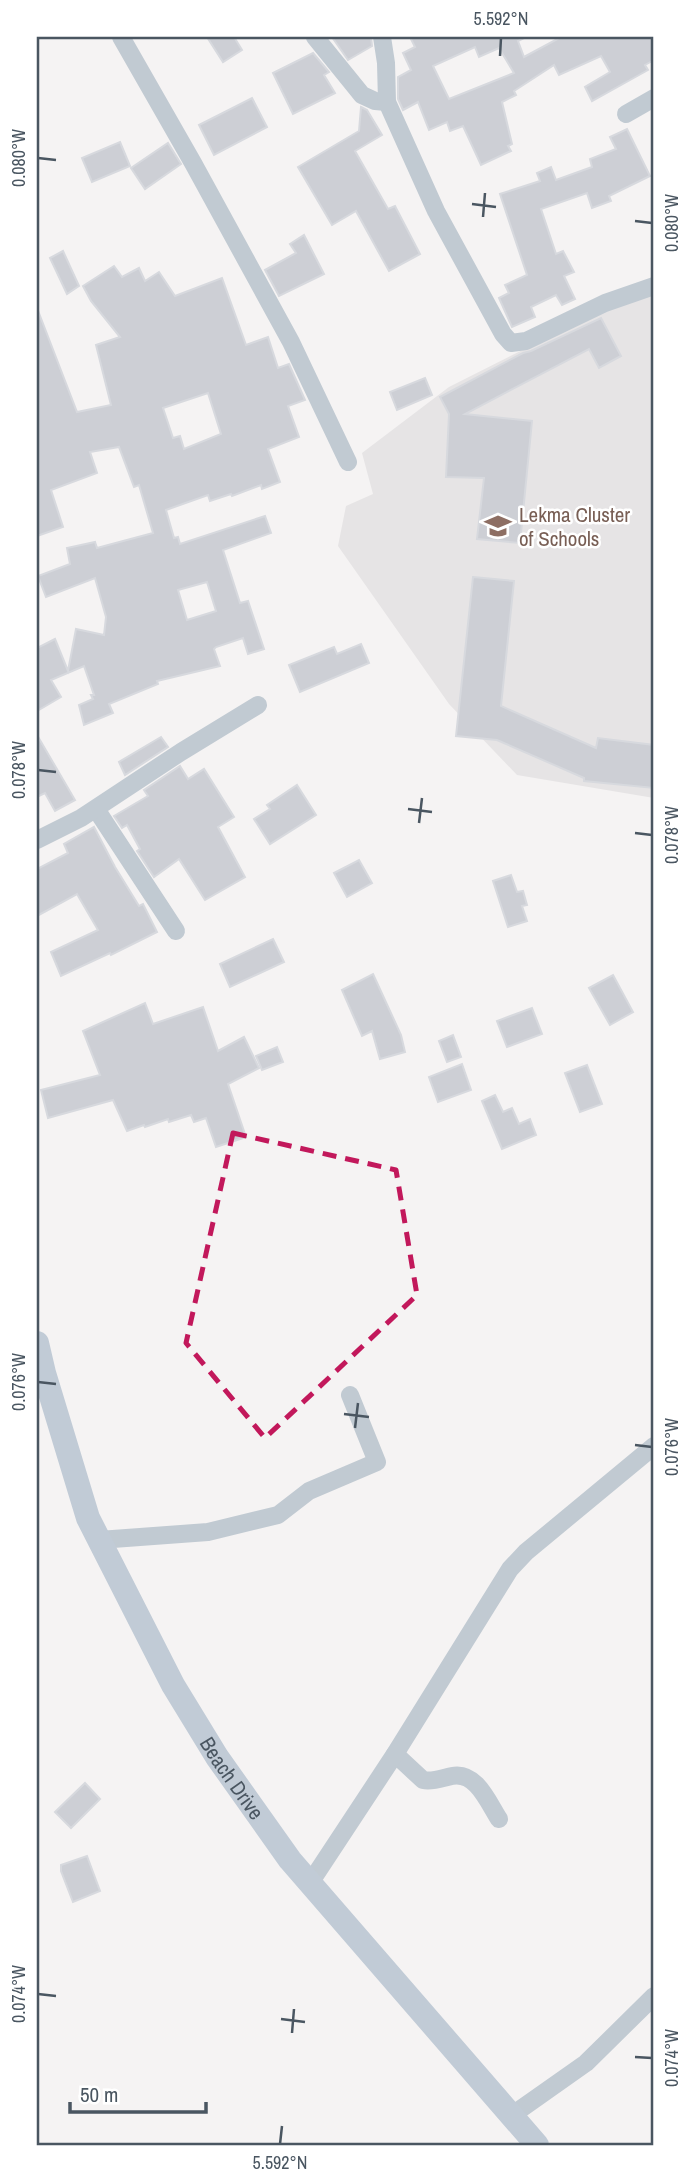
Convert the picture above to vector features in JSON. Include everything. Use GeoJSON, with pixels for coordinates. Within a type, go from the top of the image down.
{"type":"FeatureCollection","features":[{"type":"Feature","properties":{"kind":"street"},"geometry":{"type":"LineString","coordinates":[[121,37],[290,342],[348,462]]}},
{"type":"Feature","properties":{"kind":"street"},"geometry":{"type":"LineString","coordinates":[[315,37],[362,95],[375,101],[387,102]]}},
{"type":"Feature","properties":{"kind":"street"},"geometry":{"type":"LineString","coordinates":[[382,37],[387,102],[436,211],[503,334],[511,343],[526,341],[605,303],[654,286]]}},
{"type":"Feature","properties":{"kind":"street"},"geometry":{"type":"LineString","coordinates":[[626,114],[654,99]]}},
{"type":"Feature","properties":{"kind":"street"},"geometry":{"type":"LineString","coordinates":[[37,840],[96,809],[258,705]]}},
{"type":"Feature","properties":{"kind":"street"},"geometry":{"type":"LineString","coordinates":[[96,809],[176,931]]}},
{"type":"Feature","properties":{"kind":"street","name":"Beach Drive"},"geometry":{"type":"LineString","coordinates":[[37,1343],[88,1518],[173,1685],[211,1747],[290,1860],[537,2145]]}},
{"type":"Feature","properties":{"kind":"street"},"geometry":{"type":"LineString","coordinates":[[99,1540],[208,1532],[278,1515],[309,1491],[377,1462],[350,1395]]}},
{"type":"Feature","properties":{"kind":"street"},"geometry":{"type":"LineString","coordinates":[[310,1883],[395,1754],[510,1569],[526,1552],[654,1446]]}},
{"type":"Feature","properties":{"kind":"street"},"geometry":{"type":"LineString","coordinates":[[395,1754],[423,1780],[456,1775],[474,1781],[499,1819]]}},
{"type":"Feature","properties":{"kind":"street"},"geometry":{"type":"LineString","coordinates":[[511,2116],[586,2063],[654,1996]]}},
{"type":"Feature","properties":{"kind":"highlighted area"},"geometry":{"type":"Polygon","coordinates":[[[233,1133],[396,1170],[417,1295],[265,1438],[186,1343],[233,1133]]]}},
{"type":"Feature","properties":{"kind":"shaded area","name":"Lekma Cluster of Schools"},"geometry":{"type":"Polygon","coordinates":[[[654,289],[654,798],[517,775],[449,704],[338,546],[346,506],[373,494],[362,453],[449,387],[615,303],[654,289]]]}},
{"type":"Feature","properties":{"kind":"building"},"geometry":{"type":"Polygon","coordinates":[[[207,37],[234,37],[242,50],[223,62],[207,37]]]}},
{"type":"Feature","properties":{"kind":"building"},"geometry":{"type":"Polygon","coordinates":[[[332,37],[371,37],[372,46],[348,60],[332,37]]]}},
{"type":"Feature","properties":{"kind":"building"},"geometry":{"type":"Polygon","coordinates":[[[410,37],[526,37],[518,41],[524,57],[561,37],[651,37],[654,43],[654,60],[645,65],[648,70],[592,101],[585,87],[610,72],[601,56],[559,75],[554,65],[514,91],[516,95],[502,102],[512,144],[508,146],[511,151],[481,165],[463,126],[450,131],[447,122],[429,130],[418,102],[403,110],[398,99],[398,77],[411,70],[403,53],[415,47],[410,37]],[[475,47],[433,66],[449,99],[514,73],[499,48],[479,57],[475,47]]]}},
{"type":"Feature","properties":{"kind":"building"},"geometry":{"type":"Polygon","coordinates":[[[313,53],[329,72],[324,75],[335,93],[293,114],[273,73],[313,53]]]}},
{"type":"Feature","properties":{"kind":"building"},"geometry":{"type":"Polygon","coordinates":[[[252,98],[267,127],[214,155],[199,125],[252,98]]]}},
{"type":"Feature","properties":{"kind":"building"},"geometry":{"type":"Polygon","coordinates":[[[361,107],[367,110],[382,135],[355,151],[388,209],[395,206],[420,254],[389,271],[356,211],[332,225],[298,167],[359,131],[361,107]]]}},
{"type":"Feature","properties":{"kind":"building"},"geometry":{"type":"Polygon","coordinates":[[[627,129],[650,176],[609,196],[611,201],[592,208],[587,193],[541,209],[556,254],[563,251],[574,272],[564,276],[575,299],[562,305],[556,295],[531,307],[535,317],[512,327],[499,298],[509,293],[505,285],[527,275],[500,194],[540,181],[537,173],[551,167],[556,180],[592,167],[590,159],[616,149],[610,137],[627,129]]]}},
{"type":"Feature","properties":{"kind":"building"},"geometry":{"type":"Polygon","coordinates":[[[120,142],[130,166],[92,182],[82,158],[120,142]]]}},
{"type":"Feature","properties":{"kind":"building"},"geometry":{"type":"Polygon","coordinates":[[[168,143],[181,164],[145,189],[131,168],[168,143]]]}},
{"type":"Feature","properties":{"kind":"building"},"geometry":{"type":"Polygon","coordinates":[[[304,235],[324,274],[279,296],[265,270],[296,253],[290,244],[304,235]]]}},
{"type":"Feature","properties":{"kind":"building"},"geometry":{"type":"Polygon","coordinates":[[[63,251],[79,286],[67,294],[50,258],[63,251]]]}},
{"type":"Feature","properties":{"kind":"building"},"geometry":{"type":"Polygon","coordinates":[[[114,266],[122,277],[139,268],[145,281],[159,272],[175,296],[222,278],[246,345],[268,337],[278,368],[289,364],[305,400],[288,406],[299,437],[268,449],[280,482],[210,501],[208,495],[166,510],[174,538],[178,537],[180,544],[265,516],[271,533],[223,550],[240,603],[248,601],[264,649],[248,654],[243,638],[216,647],[214,649],[220,666],[157,681],[158,684],[109,704],[113,713],[84,725],[79,705],[93,699],[91,695],[94,695],[84,666],[51,680],[61,697],[37,711],[37,648],[55,639],[68,671],[76,629],[104,635],[106,617],[95,578],[46,597],[38,576],[70,564],[67,548],[95,542],[97,548],[153,533],[139,485],[134,487],[119,447],[90,452],[97,473],[51,490],[63,527],[37,536],[37,308],[77,412],[111,405],[96,345],[120,337],[91,301],[83,286],[114,266]],[[208,393],[163,408],[173,438],[180,436],[184,449],[221,434],[208,393]],[[207,582],[178,590],[187,620],[216,611],[207,582]]]}},
{"type":"Feature","properties":{"kind":"building"},"geometry":{"type":"Polygon","coordinates":[[[601,318],[621,356],[599,368],[589,349],[465,414],[532,421],[520,543],[477,539],[484,478],[446,477],[449,414],[440,397],[523,353],[601,318]]]}},
{"type":"Feature","properties":{"kind":"building"},"geometry":{"type":"Polygon","coordinates":[[[425,378],[432,395],[397,410],[390,392],[425,378]]]}},
{"type":"Feature","properties":{"kind":"building"},"geometry":{"type":"Polygon","coordinates":[[[473,577],[514,581],[501,706],[596,748],[598,738],[654,745],[654,788],[584,781],[584,778],[497,740],[456,736],[473,577]]]}},
{"type":"Feature","properties":{"kind":"building"},"geometry":{"type":"Polygon","coordinates":[[[361,644],[369,663],[300,692],[289,665],[334,647],[337,654],[361,644]]]}},
{"type":"Feature","properties":{"kind":"building"},"geometry":{"type":"Polygon","coordinates":[[[37,735],[75,800],[55,811],[45,793],[37,797],[37,735]]]}},
{"type":"Feature","properties":{"kind":"building"},"geometry":{"type":"Polygon","coordinates":[[[161,737],[168,747],[125,775],[119,762],[161,737]]]}},
{"type":"Feature","properties":{"kind":"building"},"geometry":{"type":"Polygon","coordinates":[[[180,766],[188,779],[204,769],[234,817],[218,827],[245,877],[205,900],[179,859],[154,877],[137,851],[140,849],[127,825],[122,828],[114,816],[148,796],[144,790],[180,766]]]}},
{"type":"Feature","properties":{"kind":"building"},"geometry":{"type":"Polygon","coordinates":[[[297,785],[316,815],[270,844],[254,819],[270,809],[267,805],[297,785]]]}},
{"type":"Feature","properties":{"kind":"building"},"geometry":{"type":"Polygon","coordinates":[[[94,827],[115,867],[139,906],[143,904],[157,932],[61,976],[51,952],[98,930],[77,894],[37,916],[37,869],[68,853],[64,844],[94,827]]]}},
{"type":"Feature","properties":{"kind":"building"},"geometry":{"type":"Polygon","coordinates":[[[359,860],[372,883],[347,897],[334,873],[359,860]]]}},
{"type":"Feature","properties":{"kind":"building"},"geometry":{"type":"Polygon","coordinates":[[[511,875],[517,892],[523,891],[527,905],[522,906],[527,921],[508,927],[493,881],[511,875]]]}},
{"type":"Feature","properties":{"kind":"building"},"geometry":{"type":"Polygon","coordinates":[[[273,939],[284,962],[230,987],[220,964],[273,939]]]}},
{"type":"Feature","properties":{"kind":"building"},"geometry":{"type":"Polygon","coordinates":[[[373,974],[401,1035],[405,1052],[380,1059],[372,1031],[362,1036],[342,990],[373,974]]]}},
{"type":"Feature","properties":{"kind":"building"},"geometry":{"type":"Polygon","coordinates":[[[613,975],[633,1012],[610,1025],[589,988],[613,975]]]}},
{"type":"Feature","properties":{"kind":"building"},"geometry":{"type":"Polygon","coordinates":[[[145,1003],[153,1024],[203,1007],[218,1051],[244,1037],[259,1068],[228,1084],[246,1137],[216,1147],[206,1118],[194,1122],[191,1115],[127,1131],[113,1100],[48,1118],[41,1090],[100,1075],[83,1031],[145,1003]]]}},
{"type":"Feature","properties":{"kind":"building"},"geometry":{"type":"Polygon","coordinates":[[[532,1008],[542,1034],[507,1047],[497,1021],[532,1008]]]}},
{"type":"Feature","properties":{"kind":"building"},"geometry":{"type":"Polygon","coordinates":[[[453,1035],[461,1057],[447,1062],[439,1041],[453,1035]]]}},
{"type":"Feature","properties":{"kind":"building"},"geometry":{"type":"Polygon","coordinates":[[[277,1047],[283,1062],[262,1070],[256,1056],[277,1047]]]}},
{"type":"Feature","properties":{"kind":"building"},"geometry":{"type":"Polygon","coordinates":[[[462,1064],[471,1090],[438,1102],[429,1077],[462,1064]]]}},
{"type":"Feature","properties":{"kind":"building"},"geometry":{"type":"Polygon","coordinates":[[[587,1065],[602,1104],[580,1112],[565,1073],[587,1065]]]}},
{"type":"Feature","properties":{"kind":"building"},"geometry":{"type":"Polygon","coordinates":[[[495,1095],[503,1112],[512,1108],[519,1124],[530,1119],[536,1135],[502,1149],[482,1101],[495,1095]]]}},
{"type":"Feature","properties":{"kind":"building"},"geometry":{"type":"Polygon","coordinates":[[[85,1783],[100,1799],[71,1828],[55,1812],[85,1783]]]}},
{"type":"Feature","properties":{"kind":"building"},"geometry":{"type":"Polygon","coordinates":[[[87,1856],[100,1891],[73,1902],[61,1865],[87,1856]]]}},
{"type":"Feature","properties":{"kind":"place","name":"Lekma Cluster of Schools"},"geometry":{"type":"Point","coordinates":[498,526]}}]}
